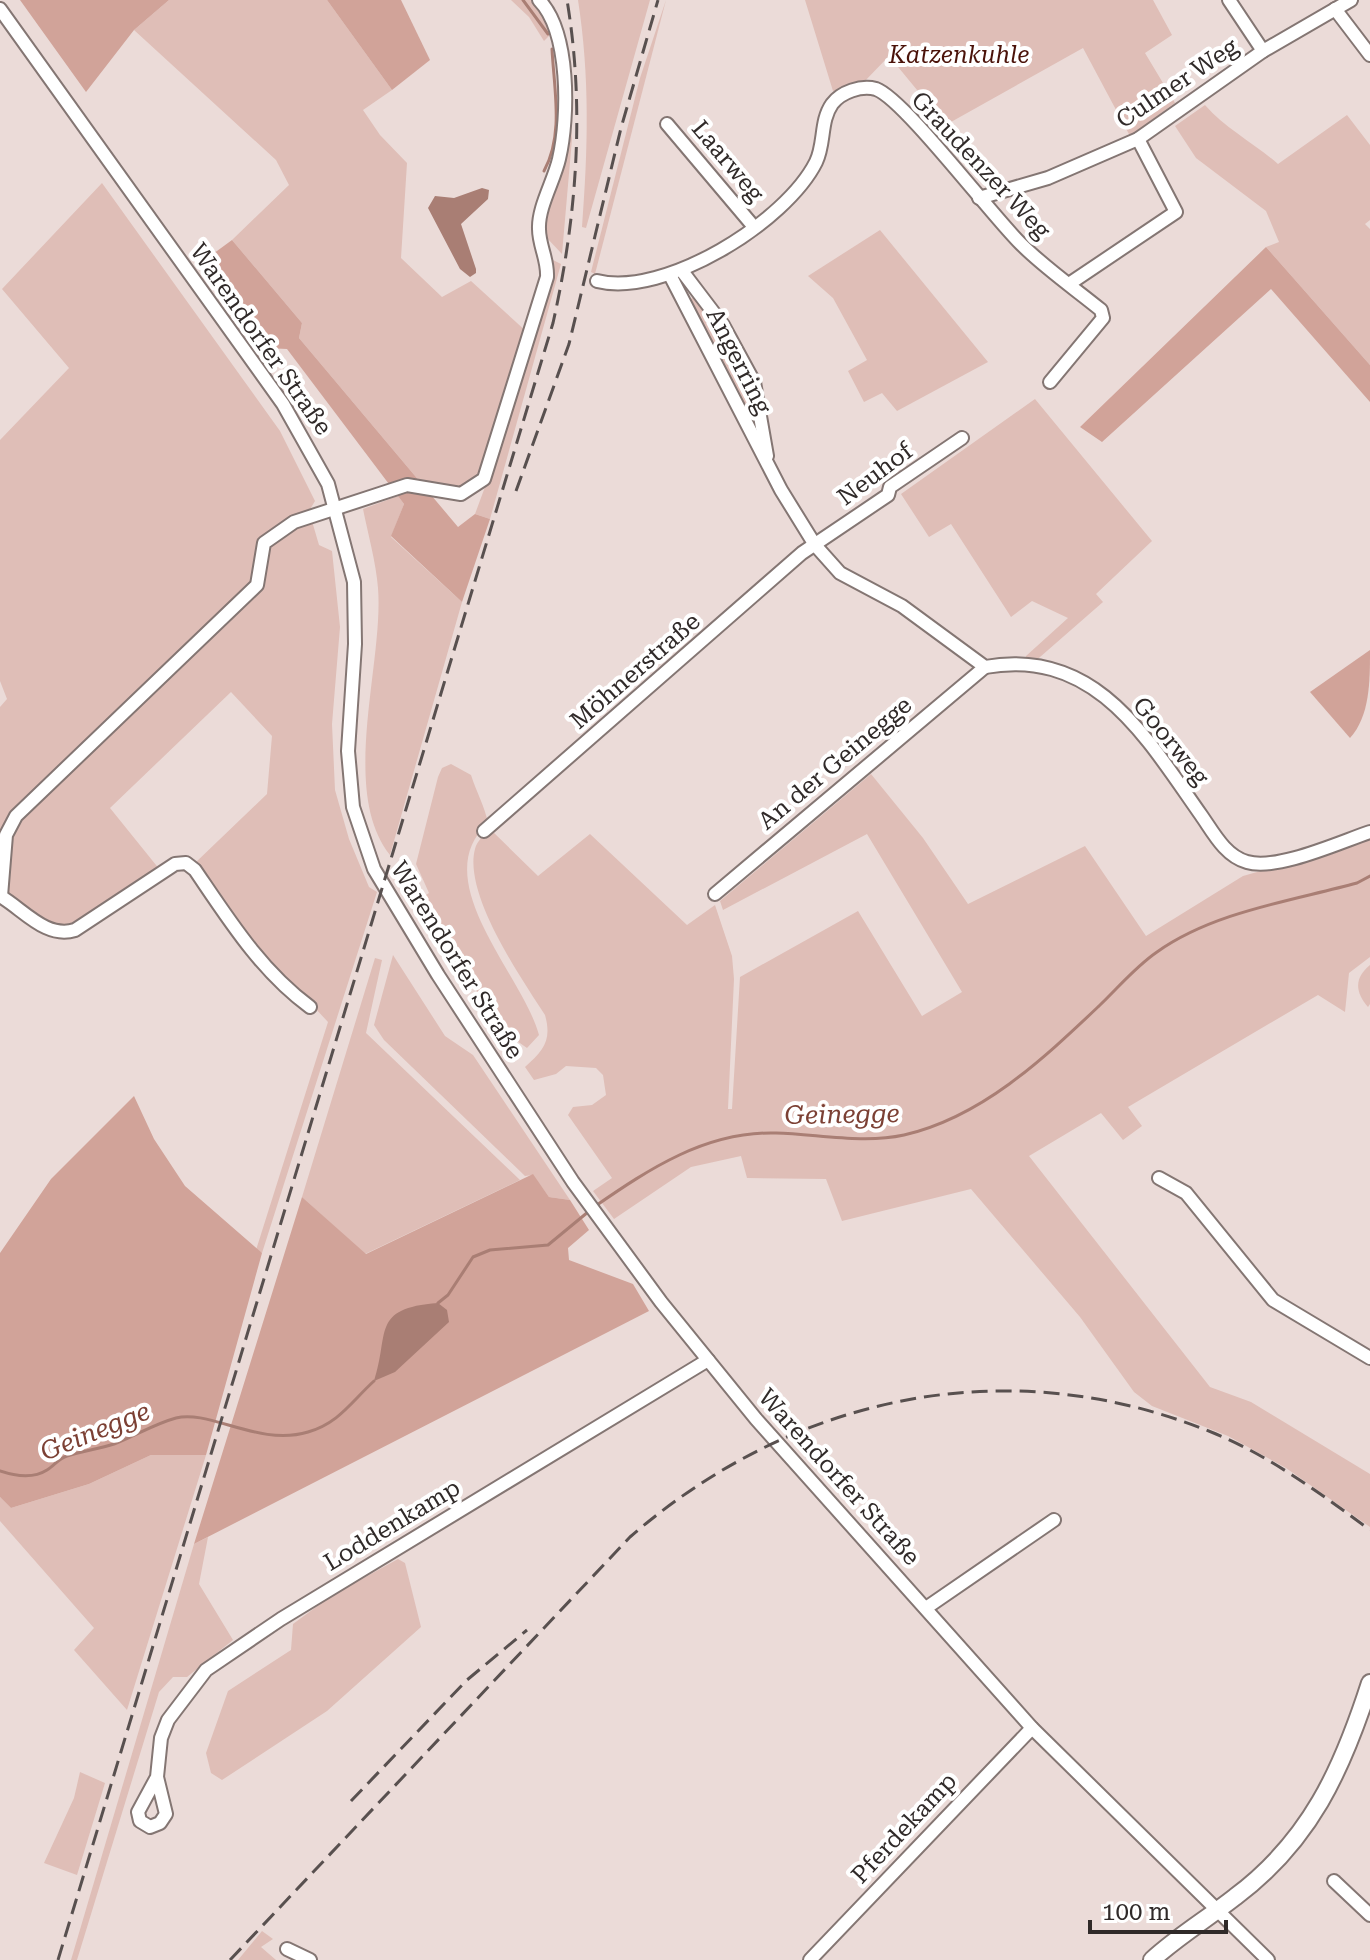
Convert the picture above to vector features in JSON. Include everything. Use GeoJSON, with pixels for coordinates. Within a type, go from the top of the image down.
{"type":"FeatureCollection","features":[{"type":"Feature","properties":{"kind":"main road"},"geometry":{"type":"LineString","coordinates":[[1152,1960],[1271,1867],[1308,1825],[1342,1761],[1370,1685]]}},
{"type":"Feature","properties":{"kind":"street"},"geometry":{"type":"LineString","coordinates":[[310,1007],[279,984],[239,935],[195,870],[186,863],[175,864],[75,930],[63,934],[50,931],[0,896],[6,835],[16,816],[257,585],[262,571],[259,557],[264,543],[294,522],[407,485],[461,494],[484,479],[545,289],[548,260],[540,236],[540,218],[560,158],[564,119],[559,34],[539,0]]}},
{"type":"Feature","properties":{"kind":"street"},"geometry":{"type":"LineString","coordinates":[[1229,0],[1263,51]]}},
{"type":"Feature","properties":{"kind":"street","name":"Culmer Weg"},"geometry":{"type":"LineString","coordinates":[[979,198],[1048,178],[1138,139],[1263,51],[1351,0]]}},
{"type":"Feature","properties":{"kind":"street","name":"Warendorfer Straße"},"geometry":{"type":"LineString","coordinates":[[0,9],[283,404],[318,462],[337,510],[354,582],[357,613],[348,751],[353,807],[362,840],[387,893],[573,1182],[708,1360],[772,1438],[1032,1728],[1268,1960]]}},
{"type":"Feature","properties":{"kind":"street"},"geometry":{"type":"LineString","coordinates":[[1335,9],[1370,55]]}},
{"type":"Feature","properties":{"kind":"street","name":"Graudenzer Weg"},"geometry":{"type":"LineString","coordinates":[[676,273],[754,227],[793,194],[816,161],[826,116],[833,103],[853,90],[879,90],[1021,245],[1101,310],[1103,318],[1050,382]]}},
{"type":"Feature","properties":{"kind":"street","name":"Laarweg"},"geometry":{"type":"LineString","coordinates":[[667,124],[754,227]]}},
{"type":"Feature","properties":{"kind":"street"},"geometry":{"type":"LineString","coordinates":[[1138,139],[1176,212]]}},
{"type":"Feature","properties":{"kind":"street"},"geometry":{"type":"LineString","coordinates":[[1069,284],[1190,204]]}},
{"type":"Feature","properties":{"kind":"street"},"geometry":{"type":"LineString","coordinates":[[597,281],[624,283],[676,273]]}},
{"type":"Feature","properties":{"kind":"street","name":"Angerring"},"geometry":{"type":"LineString","coordinates":[[676,273],[769,467],[815,545]]}},
{"type":"Feature","properties":{"kind":"street","name":"Angerring"},"geometry":{"type":"LineString","coordinates":[[676,273],[723,325],[754,382],[769,467]]}},
{"type":"Feature","properties":{"kind":"street","name":"Neuhof"},"geometry":{"type":"LineString","coordinates":[[815,545],[888,495],[890,487],[962,438]]}},
{"type":"Feature","properties":{"kind":"street"},"geometry":{"type":"LineString","coordinates":[[815,545],[840,573],[902,606],[985,667]]}},
{"type":"Feature","properties":{"kind":"street","name":"Möhnerstraße"},"geometry":{"type":"LineString","coordinates":[[484,831],[815,545]]}},
{"type":"Feature","properties":{"kind":"street","name":"Goorweg"},"geometry":{"type":"LineString","coordinates":[[985,667],[1008,663],[1050,666],[1088,685],[1121,710],[1141,732],[1220,843],[1244,862],[1256,864],[1306,855],[1370,832]]}},
{"type":"Feature","properties":{"kind":"street","name":"An der Geinegge"},"geometry":{"type":"LineString","coordinates":[[715,894],[864,765],[985,667]]}},
{"type":"Feature","properties":{"kind":"street"},"geometry":{"type":"LineString","coordinates":[[1159,1178],[1186,1193],[1273,1300],[1370,1358]]}},
{"type":"Feature","properties":{"kind":"street","name":"Loddenkamp"},"geometry":{"type":"LineString","coordinates":[[157,1777],[161,1738],[168,1720],[206,1670],[293,1611],[708,1360]]}},
{"type":"Feature","properties":{"kind":"street"},"geometry":{"type":"LineString","coordinates":[[926,1608],[1054,1520]]}},
{"type":"Feature","properties":{"kind":"street","name":"Pferdekamp"},"geometry":{"type":"LineString","coordinates":[[810,1960],[1032,1728]]}},
{"type":"Feature","properties":{"kind":"street"},"geometry":{"type":"LineString","coordinates":[[1334,1881],[1370,1915]]}},
{"type":"Feature","properties":{"kind":"street"},"geometry":{"type":"LineString","coordinates":[[287,1949],[310,1960]]}},
{"type":"Feature","properties":{"kind":"green space"},"geometry":{"type":"Polygon","coordinates":[[[169,0],[327,0],[392,90],[363,110],[380,135],[407,163],[401,258],[442,297],[471,281],[528,333],[485,467],[475,481],[460,490],[421,483],[299,338],[302,323],[232,240],[289,185],[276,160],[134,30],[169,0]]]}},
{"type":"Feature","properties":{"kind":"green space"},"geometry":{"type":"Polygon","coordinates":[[[511,0],[533,0],[552,33],[544,41],[529,17],[511,0]]]}},
{"type":"Feature","properties":{"kind":"green space"},"geometry":{"type":"Polygon","coordinates":[[[578,0],[650,0],[586,228],[582,227],[587,142],[586,85],[578,0]]]}},
{"type":"Feature","properties":{"kind":"green space"},"geometry":{"type":"Polygon","coordinates":[[[666,0],[595,274],[591,272],[640,78],[666,0]]]}},
{"type":"Feature","properties":{"kind":"green space","name":"Katzenkuhle"},"geometry":{"type":"Polygon","coordinates":[[[805,0],[1153,0],[1172,35],[1145,53],[1175,103],[1130,136],[1083,48],[951,122],[922,96],[889,56],[863,83],[833,91],[805,0]]]}},
{"type":"Feature","properties":{"kind":"green space"},"geometry":{"type":"Polygon","coordinates":[[[569,98],[572,139],[562,254],[546,237],[542,224],[569,98]]]}},
{"type":"Feature","properties":{"kind":"green space"},"geometry":{"type":"Polygon","coordinates":[[[1205,105],[1278,164],[1347,115],[1370,145],[1370,220],[1365,224],[1370,229],[1370,365],[1266,247],[1279,242],[1266,211],[1196,158],[1175,126],[1205,105]]]}},
{"type":"Feature","properties":{"kind":"green space"},"geometry":{"type":"Polygon","coordinates":[[[102,183],[280,431],[315,501],[309,511],[319,545],[332,551],[340,627],[332,724],[335,790],[349,839],[369,887],[377,892],[262,1253],[256,1250],[328,1022],[280,981],[194,864],[267,794],[272,736],[231,692],[110,808],[160,870],[72,929],[56,930],[0,893],[0,707],[7,699],[0,681],[0,440],[69,368],[2,289],[102,183]]]}},
{"type":"Feature","properties":{"kind":"green space"},"geometry":{"type":"Polygon","coordinates":[[[880,230],[988,362],[897,411],[882,393],[864,402],[848,371],[867,360],[833,298],[808,276],[880,230]]]}},
{"type":"Feature","properties":{"kind":"green space"},"geometry":{"type":"Polygon","coordinates":[[[553,260],[561,264],[490,519],[475,514],[495,460],[553,260]]]}},
{"type":"Feature","properties":{"kind":"green space"},"geometry":{"type":"Polygon","coordinates":[[[695,295],[717,321],[747,374],[760,437],[688,302],[695,295]]]}},
{"type":"Feature","properties":{"kind":"green space"},"geometry":{"type":"Polygon","coordinates":[[[1035,399],[1152,541],[1096,594],[1103,602],[1024,671],[1026,656],[1068,618],[1032,601],[1011,617],[951,524],[929,537],[901,494],[1035,399]]]}},
{"type":"Feature","properties":{"kind":"green space"},"geometry":{"type":"Polygon","coordinates":[[[398,496],[404,504],[391,537],[462,602],[390,855],[375,828],[367,797],[365,762],[378,588],[363,509],[398,496]]]}},
{"type":"Feature","properties":{"kind":"green space"},"geometry":{"type":"Polygon","coordinates":[[[451,764],[471,775],[487,817],[488,823],[471,846],[467,872],[472,899],[484,928],[530,1011],[539,1035],[527,1048],[501,1030],[426,915],[421,898],[429,893],[416,864],[438,777],[442,768],[451,764]]]}},
{"type":"Feature","properties":{"kind":"green space"},"geometry":{"type":"Polygon","coordinates":[[[871,774],[923,838],[968,904],[1085,846],[1146,936],[1243,876],[1370,840],[1370,957],[1349,973],[1345,1012],[1318,995],[1128,1107],[1142,1126],[1123,1140],[1101,1113],[1029,1156],[1210,1387],[1251,1402],[1370,1474],[1370,1527],[1286,1468],[1228,1436],[1152,1406],[1134,1392],[1080,1317],[971,1189],[842,1221],[826,1179],[747,1178],[741,1156],[691,1167],[614,1219],[593,1191],[612,1178],[568,1115],[573,1107],[592,1105],[606,1095],[603,1075],[596,1068],[566,1066],[556,1074],[534,1080],[525,1067],[545,1044],[547,1024],[545,1015],[509,958],[486,912],[474,868],[475,849],[479,841],[490,829],[538,876],[590,834],[687,925],[715,905],[732,956],[734,979],[728,1109],[732,1109],[740,977],[858,911],[922,1016],[962,992],[867,834],[723,910],[720,901],[871,774]]]}},
{"type":"Feature","properties":{"kind":"green space"},"geometry":{"type":"Polygon","coordinates":[[[393,955],[445,1036],[473,1055],[570,1200],[549,1197],[533,1175],[525,1176],[384,1040],[374,1025],[393,955]]]}},
{"type":"Feature","properties":{"kind":"green space"},"geometry":{"type":"Polygon","coordinates":[[[375,958],[382,960],[366,1033],[520,1180],[365,1254],[302,1197],[375,958]]]}},
{"type":"Feature","properties":{"kind":"green space"},"geometry":{"type":"Polygon","coordinates":[[[1370,965],[1368,1007],[1358,985],[1361,975],[1370,965]]]}},
{"type":"Feature","properties":{"kind":"green space"},"geometry":{"type":"Polygon","coordinates":[[[151,1455],[206,1455],[127,1710],[74,1650],[94,1628],[0,1521],[0,1497],[11,1508],[89,1484],[151,1455]]]}},
{"type":"Feature","properties":{"kind":"green space"},"geometry":{"type":"Polygon","coordinates":[[[208,1537],[199,1584],[233,1640],[187,1677],[173,1677],[159,1692],[77,1960],[71,1960],[194,1544],[208,1537]]]}},
{"type":"Feature","properties":{"kind":"green space"},"geometry":{"type":"Polygon","coordinates":[[[398,1559],[405,1563],[421,1627],[327,1711],[222,1780],[211,1773],[206,1753],[228,1691],[291,1650],[293,1624],[331,1596],[398,1559]]]}},
{"type":"Feature","properties":{"kind":"green space"},"geometry":{"type":"Polygon","coordinates":[[[80,1772],[105,1783],[77,1875],[44,1863],[74,1798],[80,1772]]]}},
{"type":"Feature","properties":{"kind":"green space"},"geometry":{"type":"Polygon","coordinates":[[[262,1931],[273,1939],[261,1947],[276,1960],[238,1960],[262,1931]]]}},
{"type":"Feature","properties":{"kind":"shaded area"},"geometry":{"type":"Polygon","coordinates":[[[20,0],[169,0],[134,30],[86,92],[20,0]]]}},
{"type":"Feature","properties":{"kind":"shaded area"},"geometry":{"type":"Polygon","coordinates":[[[327,0],[401,0],[430,60],[392,90],[327,0]]]}},
{"type":"Feature","properties":{"kind":"shaded area"},"geometry":{"type":"Polygon","coordinates":[[[482,188],[489,190],[488,199],[461,224],[476,269],[470,277],[460,269],[428,208],[435,196],[454,198],[482,188]]]}},
{"type":"Feature","properties":{"kind":"shaded area"},"geometry":{"type":"Polygon","coordinates":[[[232,240],[302,323],[299,338],[458,527],[475,514],[490,519],[462,602],[391,536],[404,504],[287,349],[266,348],[202,262],[232,240]]]}},
{"type":"Feature","properties":{"kind":"shaded area"},"geometry":{"type":"Polygon","coordinates":[[[1266,247],[1370,365],[1370,402],[1271,289],[1102,442],[1080,427],[1266,247]]]}},
{"type":"Feature","properties":{"kind":"shaded area"},"geometry":{"type":"Polygon","coordinates":[[[1370,650],[1365,709],[1350,738],[1310,692],[1370,650]]]}},
{"type":"Feature","properties":{"kind":"shaded area"},"geometry":{"type":"Polygon","coordinates":[[[134,1096],[154,1139],[185,1186],[262,1253],[206,1455],[151,1455],[89,1484],[11,1508],[0,1497],[0,1253],[51,1179],[134,1096]]]}},
{"type":"Feature","properties":{"kind":"shaded area"},"geometry":{"type":"Polygon","coordinates":[[[533,1174],[549,1197],[570,1200],[589,1230],[568,1248],[569,1260],[633,1284],[649,1311],[194,1544],[302,1197],[366,1254],[533,1174]]]}},
{"type":"Feature","properties":{"kind":"shaded area"},"geometry":{"type":"Polygon","coordinates":[[[438,1303],[447,1310],[449,1322],[395,1372],[374,1381],[386,1326],[392,1317],[416,1306],[438,1303]]]}},
{"type":"Feature","properties":{"kind":"waterway"},"geometry":{"type":"LineString","coordinates":[[523,0],[548,34]]}},
{"type":"Feature","properties":{"kind":"waterway"},"geometry":{"type":"LineString","coordinates":[[544,171],[556,127],[552,49]]}},
{"type":"Feature","properties":{"kind":"waterway","name":"Geinegge"},"geometry":{"type":"LineString","coordinates":[[594,1207],[657,1166],[726,1138],[776,1133],[888,1138],[960,1115],[1010,1084],[1056,1046],[1141,964],[1179,938],[1227,917],[1357,883],[1370,876]]}},
{"type":"Feature","properties":{"kind":"waterway","name":"Geinegge"},"geometry":{"type":"LineString","coordinates":[[438,1303],[448,1295],[473,1257],[490,1250],[548,1245],[588,1212]]}},
{"type":"Feature","properties":{"kind":"waterway","name":"Geinegge"},"geometry":{"type":"LineString","coordinates":[[0,1471],[36,1475],[64,1457],[114,1444],[176,1418],[204,1418],[271,1435],[308,1432],[344,1411],[374,1381]]}},
{"type":"Feature","properties":{"kind":"railway"},"geometry":{"type":"LineString","coordinates":[[58,1960],[553,323],[568,243],[576,162],[576,81],[567,0]]}},
{"type":"Feature","properties":{"kind":"railway"},"geometry":{"type":"LineString","coordinates":[[516,491],[569,344],[621,128],[658,0]]}},
{"type":"Feature","properties":{"kind":"railway"},"geometry":{"type":"LineString","coordinates":[[230,1960],[630,1537],[694,1488],[763,1448],[835,1419],[909,1400],[985,1391],[1062,1394],[1139,1408],[1216,1434],[1257,1454],[1315,1490],[1370,1530]]}},
{"type":"Feature","properties":{"kind":"railway"},"geometry":{"type":"LineString","coordinates":[[351,1801],[467,1680],[527,1630]]}}]}
